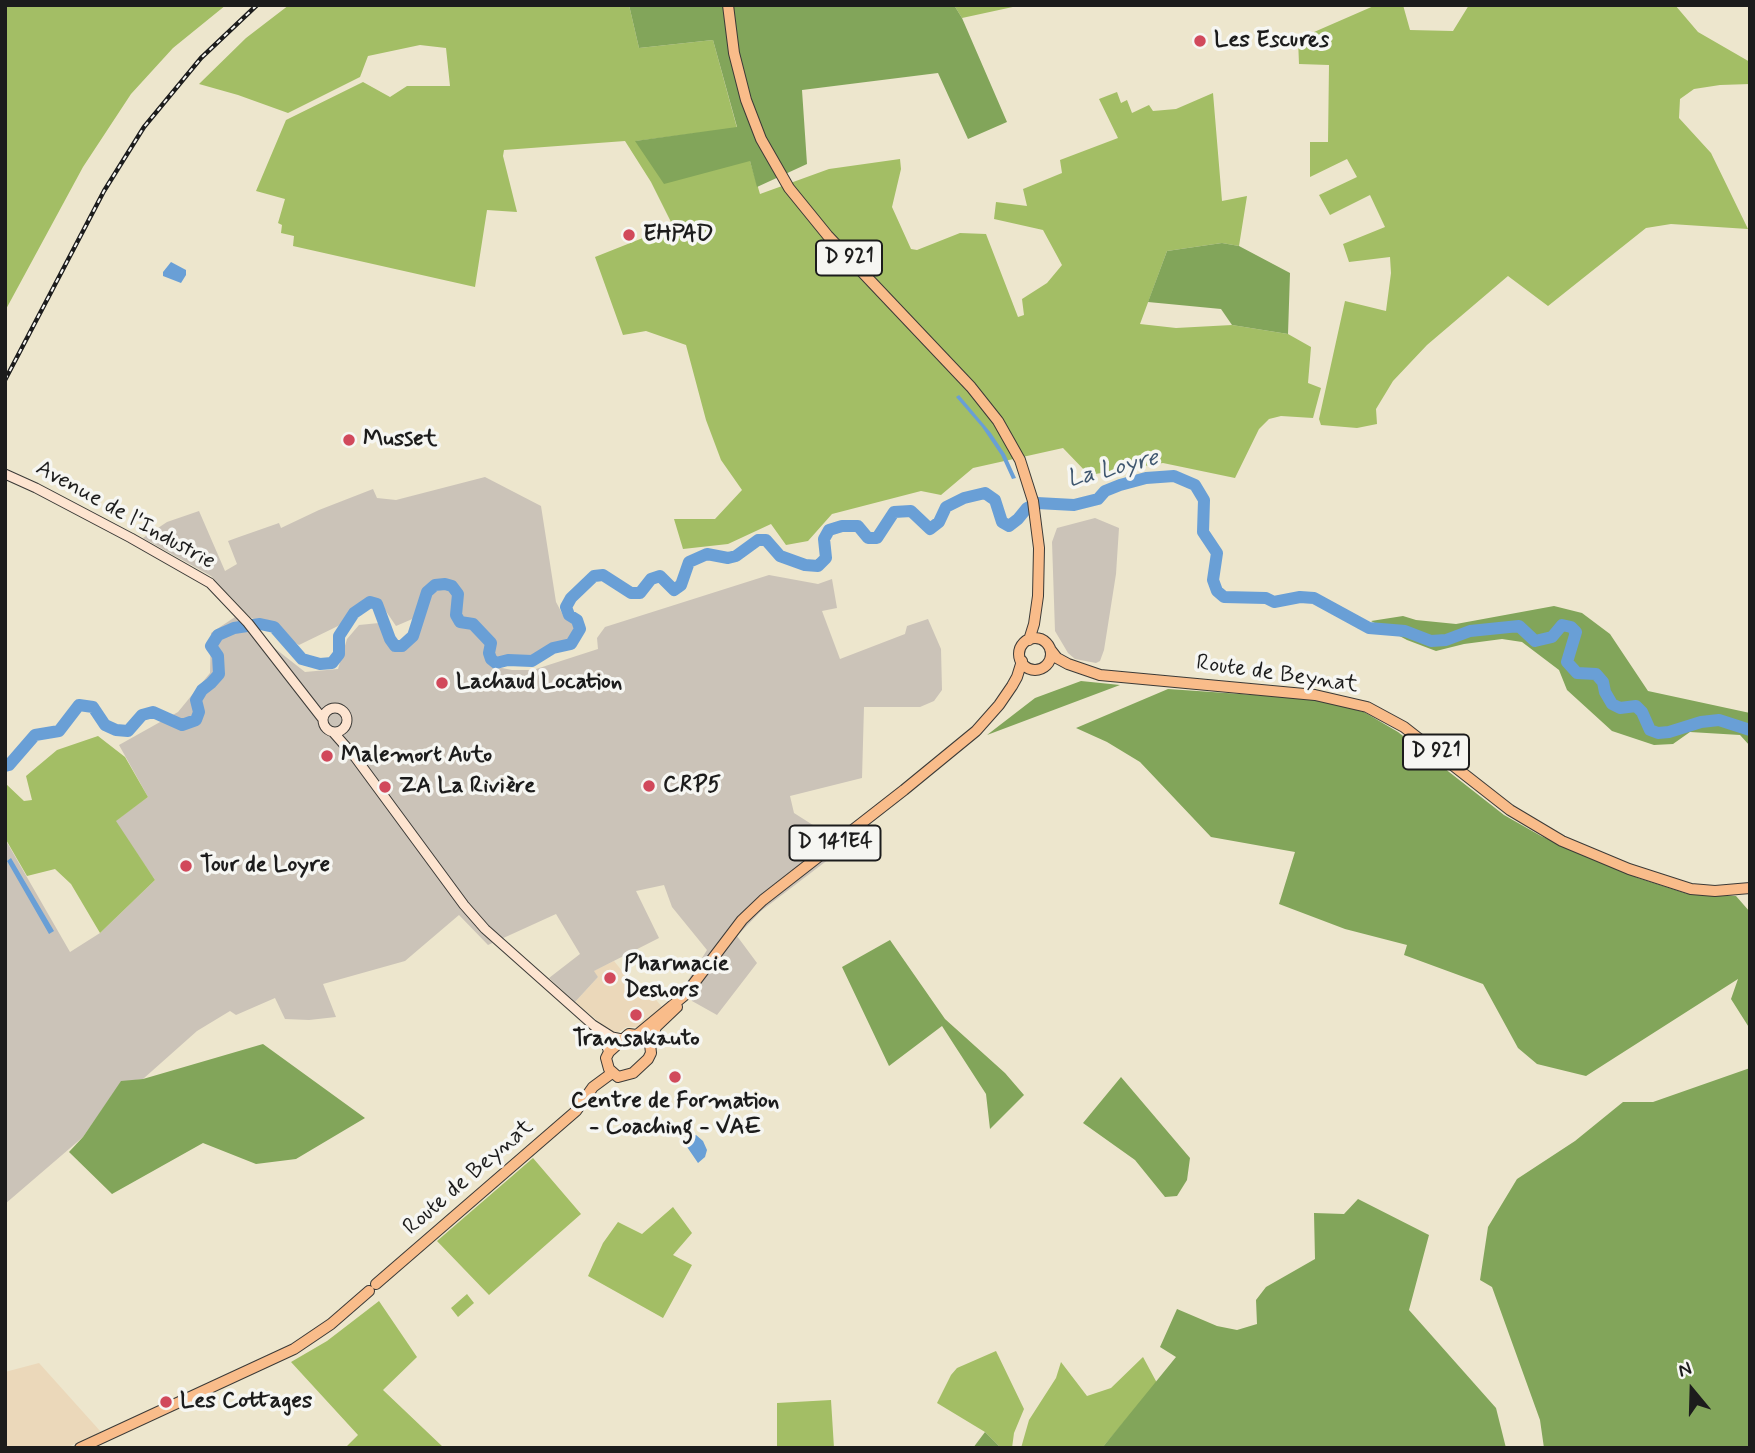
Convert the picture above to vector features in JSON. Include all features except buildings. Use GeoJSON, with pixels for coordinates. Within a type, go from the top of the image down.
{"type":"FeatureCollection","features":[{"type":"Feature","properties":{"kind":"main road","name":"D 921"},"geometry":{"type":"LineString","coordinates":[[728,5],[734,53],[743,92],[761,139],[783,178],[828,236],[971,387],[992,412],[1012,444],[1028,481],[1038,528],[1041,631],[1050,659],[1041,668]]}},
{"type":"Feature","properties":{"kind":"main road","name":"Avenue de l'Industrie"},"geometry":{"type":"LineString","coordinates":[[5,474],[131,538],[210,583],[255,632],[322,718]]}},
{"type":"Feature","properties":{"kind":"main road","name":"D 921"},"geometry":{"type":"LineString","coordinates":[[1038,596],[1034,624],[1028,640],[1020,650],[1021,661],[1027,667],[1100,675]]}},
{"type":"Feature","properties":{"kind":"main road","name":"D 921"},"geometry":{"type":"LineString","coordinates":[[1028,640],[1037,639],[1048,646]]}},
{"type":"Feature","properties":{"kind":"main road","name":"Route de Beynat"},"geometry":{"type":"LineString","coordinates":[[1048,646],[1062,661],[1100,675],[1315,695],[1367,707],[1404,727],[1510,810],[1562,841],[1629,869],[1691,889],[1715,891],[1750,888]]}},
{"type":"Feature","properties":{"kind":"main road","name":"D 141E4"},"geometry":{"type":"LineString","coordinates":[[999,705],[1017,677],[1021,661]]}},
{"type":"Feature","properties":{"kind":"main road","name":"D 141E4"},"geometry":{"type":"LineString","coordinates":[[612,1073],[618,1077],[633,1073],[649,1059],[649,1044],[656,1027],[670,1016],[742,920],[763,900],[976,731],[1025,675],[1041,668]]}},
{"type":"Feature","properties":{"kind":"main road","name":"Avenue de l'Industrie"},"geometry":{"type":"LineString","coordinates":[[304,693],[330,708]]}},
{"type":"Feature","properties":{"kind":"main road"},"geometry":{"type":"LineString","coordinates":[[355,757],[348,738],[347,717],[343,710],[330,708],[322,718],[324,726],[333,732],[355,757],[464,905],[485,929],[593,1025],[612,1037],[622,1039]]}},
{"type":"Feature","properties":{"kind":"main road"},"geometry":{"type":"LineString","coordinates":[[333,732],[341,730],[346,724]]}},
{"type":"Feature","properties":{"kind":"main road","name":"D 141E4"},"geometry":{"type":"LineString","coordinates":[[609,1052],[629,1034],[638,1034],[685,995]]}},
{"type":"Feature","properties":{"kind":"main road"},"geometry":{"type":"LineString","coordinates":[[593,1025],[609,1052],[606,1064],[612,1073]]}},
{"type":"Feature","properties":{"kind":"main road"},"geometry":{"type":"LineString","coordinates":[[638,1034],[649,1044]]}},
{"type":"Feature","properties":{"kind":"main road","name":"Route de Beynat"},"geometry":{"type":"LineString","coordinates":[[80,1448],[294,1349],[334,1322],[576,1111],[595,1076],[606,1064]]}},
{"type":"Feature","properties":{"kind":"main road","name":"Route de Beynat"},"geometry":{"type":"LineString","coordinates":[[585,1097],[600,1080],[612,1073]]}},
{"type":"Feature","properties":{"kind":"shaded area"},"geometry":{"type":"Polygon","coordinates":[[[485,477],[541,506],[556,602],[564,617],[573,622],[576,629],[568,640],[551,645],[532,657],[506,656],[496,660],[493,653],[494,641],[476,620],[462,618],[461,593],[453,584],[445,583],[434,584],[425,591],[417,617],[396,626],[377,598],[367,600],[338,626],[299,645],[250,617],[211,576],[143,538],[167,522],[199,511],[225,571],[237,564],[228,541],[239,537],[279,523],[281,528],[373,489],[377,498],[396,500],[485,477]]]}},
{"type":"Feature","properties":{"kind":"shaded area"},"geometry":{"type":"Polygon","coordinates":[[[1095,518],[1119,528],[1116,574],[1104,650],[1100,661],[1096,663],[1075,659],[1068,653],[1055,631],[1052,542],[1057,528],[1095,518]]]}},
{"type":"Feature","properties":{"kind":"shaded area"},"geometry":{"type":"Polygon","coordinates":[[[769,575],[818,584],[832,579],[837,608],[822,611],[840,659],[905,634],[907,626],[928,619],[941,649],[942,690],[934,701],[920,707],[864,707],[862,778],[790,796],[794,813],[846,846],[761,911],[737,936],[757,963],[717,1015],[692,1001],[684,987],[707,950],[672,907],[664,885],[636,891],[659,938],[594,971],[598,977],[575,1002],[549,978],[580,954],[556,914],[488,945],[459,915],[405,961],[323,984],[336,1017],[285,1019],[275,998],[236,1015],[230,1011],[197,1031],[143,1079],[121,1082],[83,1137],[5,1204],[5,839],[70,952],[100,933],[155,880],[115,821],[148,797],[119,745],[178,712],[210,673],[211,633],[235,617],[305,672],[338,669],[347,639],[359,625],[379,623],[390,647],[404,647],[415,637],[429,594],[445,588],[451,590],[455,597],[453,618],[457,626],[471,628],[481,636],[487,644],[484,654],[488,660],[497,667],[533,670],[598,649],[597,638],[605,627],[769,575]]]}},
{"type":"Feature","properties":{"kind":"shaded area"},"geometry":{"type":"Polygon","coordinates":[[[614,961],[631,982],[652,995],[663,1008],[638,1027],[627,1027],[617,1033],[611,1032],[575,1002],[598,977],[593,971],[614,961]]]}},
{"type":"Feature","properties":{"kind":"shaded area"},"geometry":{"type":"Polygon","coordinates":[[[39,1363],[101,1432],[66,1448],[5,1448],[5,1372],[39,1363]]]}},
{"type":"Feature","properties":{"kind":"green space"},"geometry":{"type":"Polygon","coordinates":[[[5,5],[226,5],[173,48],[131,94],[83,167],[5,311],[5,5]]]}},
{"type":"Feature","properties":{"kind":"green space"},"geometry":{"type":"Polygon","coordinates":[[[289,5],[629,5],[639,48],[713,40],[737,128],[636,141],[750,161],[760,194],[829,169],[900,159],[901,169],[892,207],[911,249],[917,250],[960,233],[986,234],[1018,317],[1024,315],[1022,299],[1047,283],[1062,265],[1043,230],[994,219],[996,202],[1027,206],[1023,189],[1062,173],[1060,160],[1118,138],[1099,99],[1117,92],[1121,103],[1127,100],[1132,113],[1149,105],[1153,111],[1176,109],[1213,93],[1222,201],[1247,196],[1239,246],[1222,243],[1167,251],[1140,324],[1176,328],[1232,325],[1288,334],[1311,347],[1308,383],[1321,388],[1313,418],[1281,416],[1269,419],[1259,429],[1235,478],[1163,463],[1089,475],[1063,448],[973,468],[941,495],[921,491],[832,514],[808,541],[786,545],[771,524],[728,544],[683,549],[674,519],[715,519],[742,490],[721,460],[706,420],[686,345],[646,331],[623,335],[595,257],[673,226],[651,182],[625,141],[504,150],[503,156],[517,212],[487,210],[475,287],[293,246],[294,236],[281,233],[282,225],[278,223],[285,199],[256,191],[286,120],[363,82],[390,97],[407,86],[450,86],[446,48],[420,45],[368,56],[360,77],[288,113],[199,84],[246,38],[289,5]]]}},
{"type":"Feature","properties":{"kind":"green space"},"geometry":{"type":"Polygon","coordinates":[[[629,5],[954,5],[1007,122],[968,139],[938,73],[802,90],[807,164],[757,187],[750,161],[664,184],[635,141],[737,127],[713,40],[639,48],[629,5]]]}},
{"type":"Feature","properties":{"kind":"green space"},"geometry":{"type":"Polygon","coordinates":[[[954,5],[1022,5],[962,18],[954,5]]]}},
{"type":"Feature","properties":{"kind":"green space"},"geometry":{"type":"Polygon","coordinates":[[[1376,5],[1403,5],[1410,30],[1453,31],[1469,5],[1675,5],[1698,32],[1750,62],[1750,84],[1694,89],[1680,99],[1679,118],[1711,153],[1748,229],[1671,224],[1646,228],[1548,306],[1508,276],[1427,345],[1393,381],[1376,409],[1377,424],[1357,428],[1321,425],[1319,419],[1345,301],[1386,311],[1391,273],[1390,257],[1349,262],[1343,244],[1385,227],[1370,195],[1330,215],[1319,195],[1357,177],[1347,159],[1310,177],[1310,142],[1328,142],[1329,65],[1299,64],[1298,39],[1376,5]]]}},
{"type":"Feature","properties":{"kind":"green space"},"geometry":{"type":"Polygon","coordinates":[[[1222,243],[1239,246],[1290,273],[1288,334],[1232,325],[1221,309],[1148,302],[1167,251],[1222,243]]]}},
{"type":"Feature","properties":{"kind":"green space"},"geometry":{"type":"Polygon","coordinates":[[[1554,606],[1582,613],[1610,634],[1648,691],[1750,713],[1750,746],[1740,735],[1690,732],[1673,744],[1654,745],[1612,731],[1567,690],[1559,670],[1522,642],[1502,639],[1436,651],[1407,640],[1371,621],[1403,616],[1456,624],[1554,606]]]}},
{"type":"Feature","properties":{"kind":"green space"},"geometry":{"type":"Polygon","coordinates":[[[1081,681],[1120,685],[987,735],[1035,698],[1081,681]]]}},
{"type":"Feature","properties":{"kind":"green space"},"geometry":{"type":"Polygon","coordinates":[[[1168,689],[1314,699],[1364,712],[1398,732],[1504,815],[1541,836],[1638,878],[1688,894],[1736,896],[1750,912],[1750,1029],[1731,999],[1738,979],[1586,1076],[1537,1064],[1518,1048],[1483,984],[1404,955],[1407,945],[1345,929],[1279,904],[1295,852],[1211,837],[1140,762],[1107,742],[1076,728],[1168,689]]]}},
{"type":"Feature","properties":{"kind":"green space"},"geometry":{"type":"Polygon","coordinates":[[[98,736],[125,757],[148,797],[116,821],[155,880],[100,933],[71,884],[55,869],[27,876],[5,838],[5,783],[24,801],[32,800],[26,776],[57,750],[98,736]]]}},
{"type":"Feature","properties":{"kind":"green space"},"geometry":{"type":"Polygon","coordinates":[[[890,940],[945,1019],[1005,1073],[1024,1095],[990,1129],[986,1094],[942,1026],[889,1066],[842,967],[890,940]]]}},
{"type":"Feature","properties":{"kind":"green space"},"geometry":{"type":"Polygon","coordinates":[[[263,1044],[365,1118],[296,1159],[256,1164],[203,1143],[112,1194],[69,1152],[83,1137],[121,1081],[143,1079],[263,1044]]]}},
{"type":"Feature","properties":{"kind":"green space"},"geometry":{"type":"Polygon","coordinates":[[[1750,1068],[1750,1448],[1544,1448],[1540,1420],[1492,1287],[1480,1280],[1488,1227],[1517,1179],[1575,1141],[1623,1102],[1653,1102],[1750,1068]]]}},
{"type":"Feature","properties":{"kind":"green space"},"geometry":{"type":"Polygon","coordinates":[[[1121,1077],[1190,1158],[1187,1180],[1177,1196],[1165,1197],[1135,1160],[1083,1123],[1121,1077]]]}},
{"type":"Feature","properties":{"kind":"green space"},"geometry":{"type":"Polygon","coordinates":[[[533,1158],[581,1214],[489,1295],[437,1241],[533,1158]]]}},
{"type":"Feature","properties":{"kind":"green space"},"geometry":{"type":"Polygon","coordinates":[[[1358,1199],[1429,1235],[1409,1310],[1496,1408],[1506,1448],[1102,1448],[1176,1357],[1160,1347],[1177,1309],[1217,1326],[1237,1330],[1257,1324],[1256,1300],[1266,1287],[1315,1259],[1314,1213],[1344,1214],[1358,1199]]]}},
{"type":"Feature","properties":{"kind":"green space"},"geometry":{"type":"Polygon","coordinates":[[[673,1207],[692,1233],[673,1255],[692,1265],[663,1318],[588,1276],[603,1243],[618,1222],[642,1234],[673,1207]]]}},
{"type":"Feature","properties":{"kind":"green space"},"geometry":{"type":"Polygon","coordinates":[[[467,1294],[474,1303],[458,1317],[451,1308],[467,1294]]]}},
{"type":"Feature","properties":{"kind":"green space"},"geometry":{"type":"Polygon","coordinates":[[[379,1301],[417,1357],[383,1390],[444,1448],[345,1448],[358,1435],[291,1362],[327,1341],[379,1301]]]}},
{"type":"Feature","properties":{"kind":"green space"},"geometry":{"type":"Polygon","coordinates":[[[996,1351],[1024,1409],[1014,1433],[1012,1448],[1001,1448],[985,1432],[937,1403],[957,1368],[996,1351]]]}},
{"type":"Feature","properties":{"kind":"green space"},"geometry":{"type":"Polygon","coordinates":[[[1143,1357],[1157,1383],[1102,1448],[1021,1448],[1029,1420],[1056,1378],[1061,1362],[1087,1396],[1111,1388],[1143,1357]]]}},
{"type":"Feature","properties":{"kind":"green space"},"geometry":{"type":"Polygon","coordinates":[[[831,1400],[834,1448],[777,1448],[777,1403],[831,1400]]]}},
{"type":"Feature","properties":{"kind":"green space"},"geometry":{"type":"Polygon","coordinates":[[[985,1432],[1001,1448],[973,1448],[985,1432]]]}},
{"type":"Feature","properties":{"kind":"water"},"geometry":{"type":"Polygon","coordinates":[[[171,262],[186,270],[181,283],[163,276],[171,262]]]}},
{"type":"Feature","properties":{"kind":"water"},"geometry":{"type":"Polygon","coordinates":[[[959,395],[991,433],[1016,478],[1012,479],[1001,455],[982,427],[956,397],[959,395]]]}},
{"type":"Feature","properties":{"kind":"water"},"geometry":{"type":"Polygon","coordinates":[[[11,858],[54,931],[49,934],[7,861],[11,858]]]}},
{"type":"Feature","properties":{"kind":"water"},"geometry":{"type":"Polygon","coordinates":[[[696,1135],[707,1150],[705,1157],[698,1163],[683,1141],[684,1138],[696,1135]]]}},
{"type":"Feature","properties":{"kind":"waterway","name":"La Loyre"},"geometry":{"type":"LineString","coordinates":[[5,766],[9,765],[35,735],[59,731],[79,705],[93,707],[105,725],[116,730],[128,731],[142,715],[153,712],[182,725],[196,720],[199,712],[196,700],[202,690],[219,674],[218,656],[211,646],[218,635],[234,628],[260,624],[274,627],[302,659],[320,664],[332,663],[339,654],[339,636],[354,613],[370,602],[377,604],[390,639],[395,646],[402,646],[413,636],[427,592],[435,585],[445,584],[452,586],[458,594],[456,615],[460,622],[473,624],[491,643],[491,659],[496,663],[508,660],[532,661],[553,648],[571,644],[580,629],[577,620],[569,615],[566,607],[571,598],[594,576],[603,575],[631,593],[640,593],[651,579],[660,576],[674,590],[681,585],[689,562],[707,554],[728,558],[736,556],[758,540],[766,540],[780,556],[805,565],[818,566],[826,558],[824,539],[829,530],[842,526],[858,526],[868,538],[877,538],[894,512],[911,511],[930,529],[939,522],[946,507],[964,498],[985,493],[995,500],[1002,522],[1009,526],[1027,508],[1037,503],[1074,505],[1098,499],[1105,491],[1120,485],[1146,478],[1174,476],[1195,485],[1204,500],[1203,532],[1217,553],[1213,580],[1217,591],[1224,597],[1266,598],[1274,602],[1300,597],[1314,598],[1369,628],[1405,631],[1431,641],[1446,640],[1470,631],[1519,626],[1535,641],[1552,637],[1562,625],[1571,627],[1576,632],[1567,662],[1577,673],[1596,674],[1603,682],[1612,704],[1620,708],[1636,706],[1642,712],[1650,730],[1658,733],[1669,732],[1701,722],[1719,720],[1750,730]]}},
{"type":"Feature","properties":{"kind":"railway"},"geometry":{"type":"LineString","coordinates":[[5,380],[104,191],[144,127],[201,58],[257,5]]}},
{"type":"Feature","properties":{"kind":"place","name":"Les Escures"},"geometry":{"type":"Point","coordinates":[1200,41]}},
{"type":"Feature","properties":{"kind":"place","name":"EHPAD"},"geometry":{"type":"Point","coordinates":[629,235]}},
{"type":"Feature","properties":{"kind":"place","name":"Musset"},"geometry":{"type":"Point","coordinates":[349,440]}},
{"type":"Feature","properties":{"kind":"place","name":"Lachaud Location"},"geometry":{"type":"Point","coordinates":[442,683]}},
{"type":"Feature","properties":{"kind":"place","name":"Malemort Auto"},"geometry":{"type":"Point","coordinates":[327,756]}},
{"type":"Feature","properties":{"kind":"place","name":"CRP5"},"geometry":{"type":"Point","coordinates":[649,786]}},
{"type":"Feature","properties":{"kind":"place","name":"ZA La Rivière"},"geometry":{"type":"Point","coordinates":[385,787]}},
{"type":"Feature","properties":{"kind":"place","name":"Tour de Loyre"},"geometry":{"type":"Point","coordinates":[186,866]}},
{"type":"Feature","properties":{"kind":"place","name":"Pharmacie Deshors"},"geometry":{"type":"Point","coordinates":[610,978]}},
{"type":"Feature","properties":{"kind":"place","name":"Transakauto"},"geometry":{"type":"Point","coordinates":[636,1015]}},
{"type":"Feature","properties":{"kind":"place","name":"Centre de Formation - Coaching - VAE"},"geometry":{"type":"Point","coordinates":[675,1077]}},
{"type":"Feature","properties":{"kind":"place","name":"Les Cottages"},"geometry":{"type":"Point","coordinates":[166,1402]}}]}
